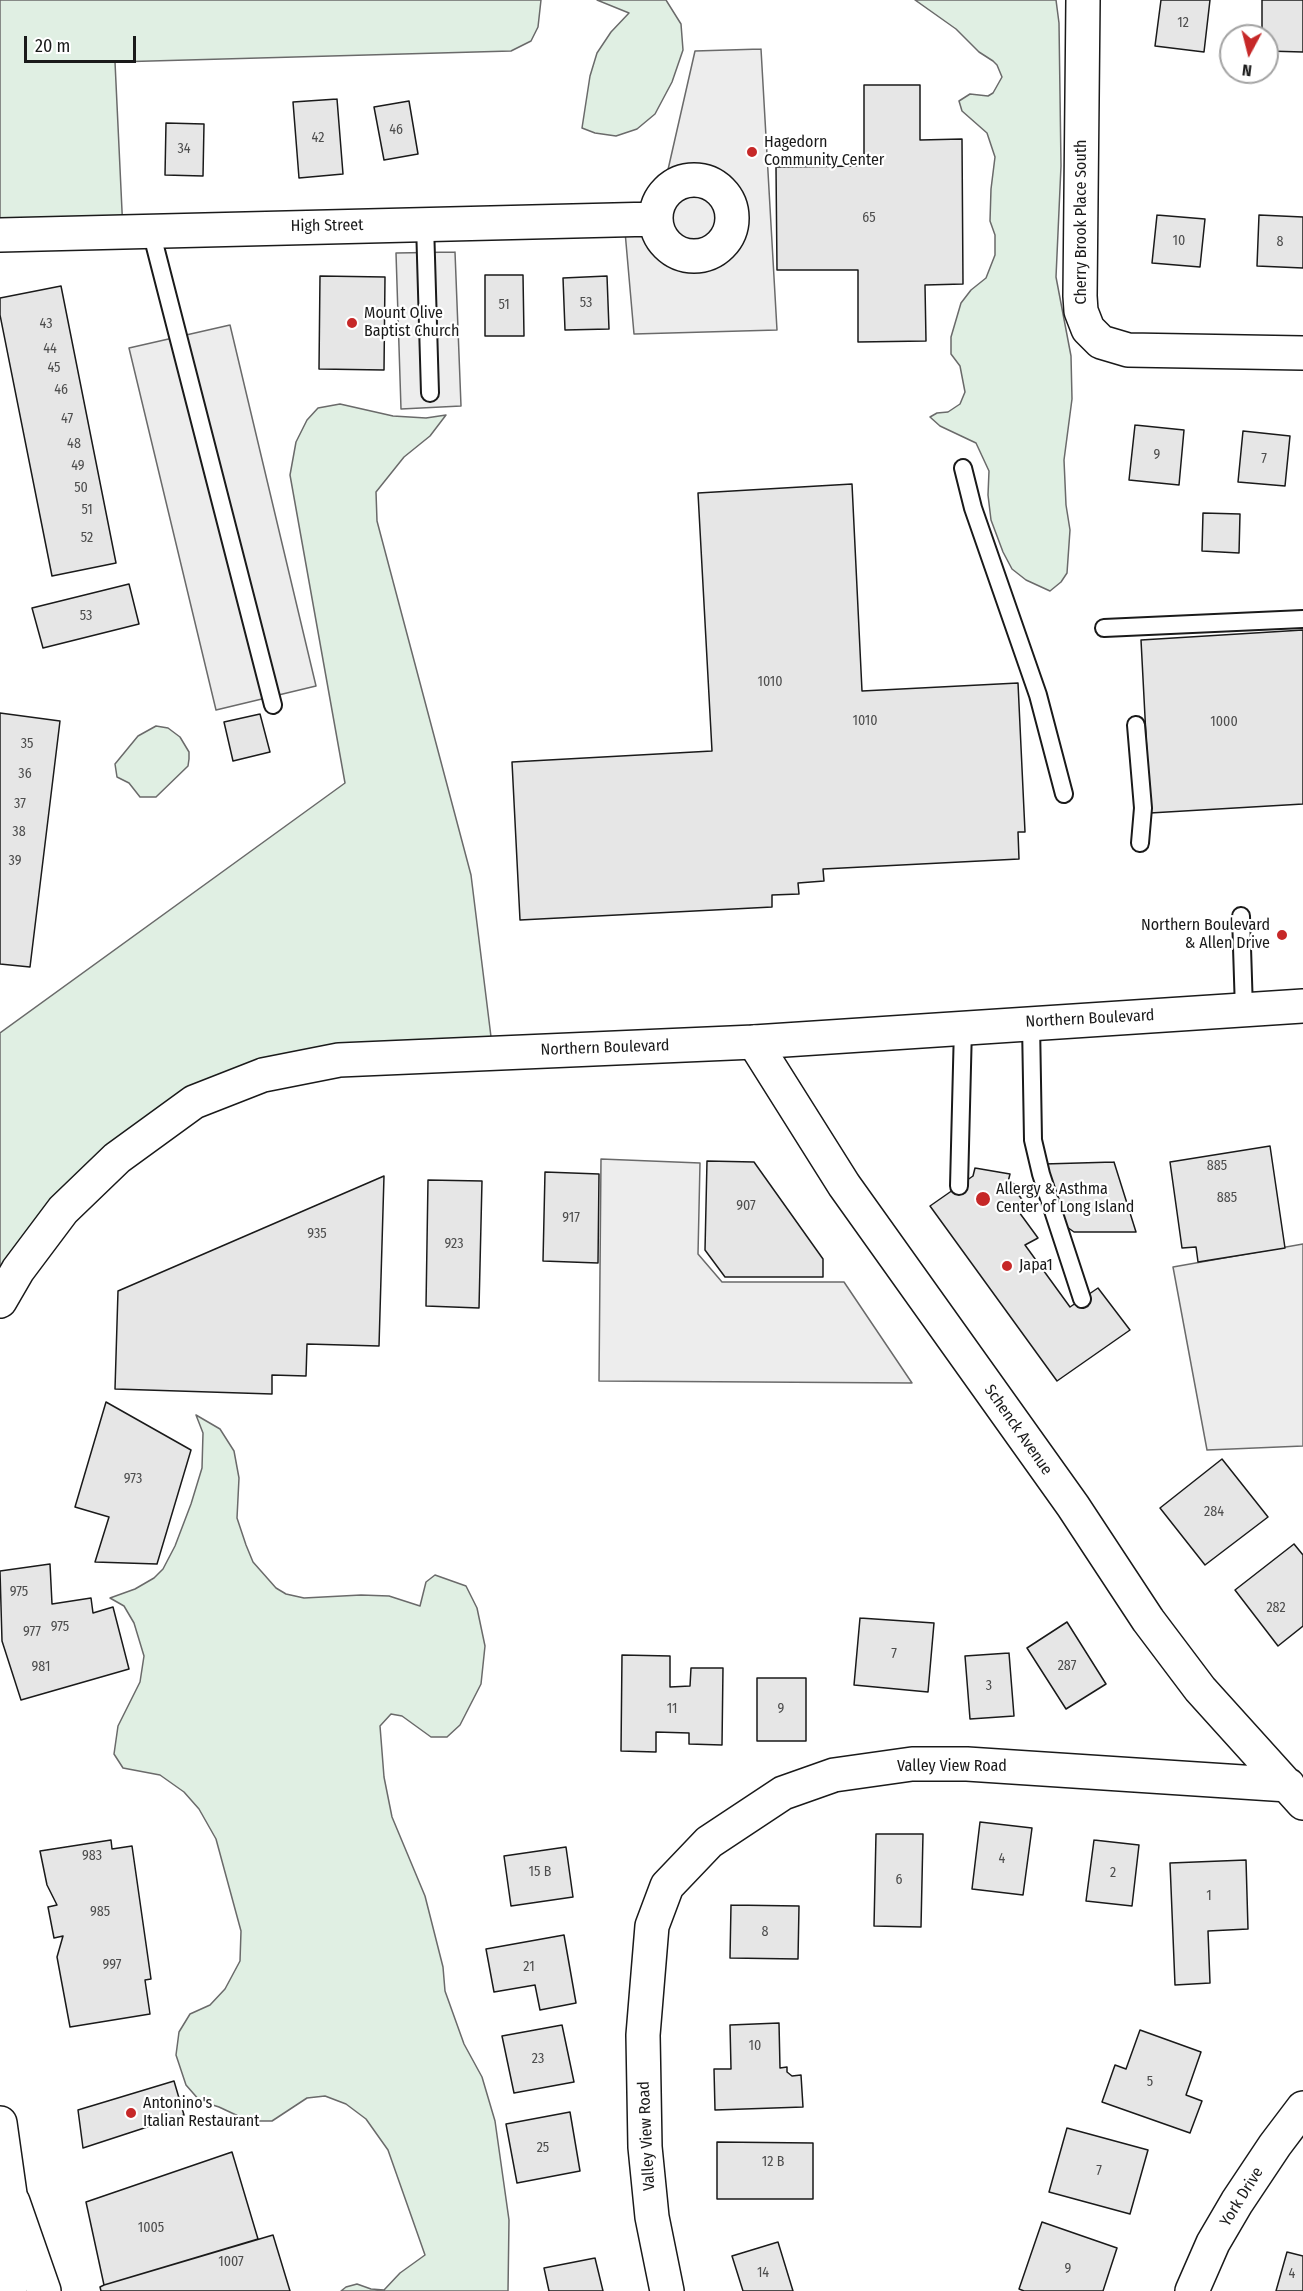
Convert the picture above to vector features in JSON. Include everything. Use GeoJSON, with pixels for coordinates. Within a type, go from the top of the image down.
{"type":"FeatureCollection","features":[{"type":"Feature","properties":{"kind":"street","name":"Cherry Brook Place South"},"geometry":{"type":"LineString","coordinates":[[1083,0],[1080,296],[1088,329],[1101,342],[1128,350],[1303,353]]}},
{"type":"Feature","properties":{"kind":"street","name":"High Street"},"geometry":{"type":"LineString","coordinates":[[0,235],[655,219]]}},
{"type":"Feature","properties":{"kind":"street","name":"Northern Boulevard"},"geometry":{"type":"LineString","coordinates":[[0,1301],[18,1270],[63,1210],[117,1158],[194,1102],[262,1075],[339,1060],[754,1042],[1303,1006]]}},
{"type":"Feature","properties":{"kind":"street","name":"Schenck Avenue"},"geometry":{"type":"LineString","coordinates":[[754,1042],[844,1185],[1073,1506],[1148,1620],[1200,1689],[1296,1794]]}},
{"type":"Feature","properties":{"kind":"street","name":"Valley View Road"},"geometry":{"type":"LineString","coordinates":[[668,2291],[652,2217],[645,2146],[643,2035],[652,1926],[667,1886],[709,1842],[783,1793],[834,1775],[912,1764],[967,1764],[1296,1794]]}},
{"type":"Feature","properties":{"kind":"street","name":"York Drive"},"geometry":{"type":"LineString","coordinates":[[1192,2291],[1213,2243],[1237,2202],[1303,2108]]}},
{"type":"Feature","properties":{"kind":"street"},"geometry":{"type":"LineString","coordinates":[[0,2123],[10,2194],[12,2260],[10,2291]]}},
{"type":"Feature","properties":{"kind":"street"},"geometry":{"type":"LineString","coordinates":[[10,2194],[44,2291]]}},
{"type":"Feature","properties":{"kind":"lane"},"geometry":{"type":"LineString","coordinates":[[425,224],[430,393]]}},
{"type":"Feature","properties":{"kind":"lane"},"geometry":{"type":"LineString","coordinates":[[151,231],[273,705]]}},
{"type":"Feature","properties":{"kind":"lane"},"geometry":{"type":"LineString","coordinates":[[963,468],[973,508],[1038,695],[1064,794]]}},
{"type":"Feature","properties":{"kind":"lane"},"geometry":{"type":"LineString","coordinates":[[1104,628],[1303,619]]}},
{"type":"Feature","properties":{"kind":"lane"},"geometry":{"type":"LineString","coordinates":[[1136,724],[1143,808],[1140,843]]}},
{"type":"Feature","properties":{"kind":"lane"},"geometry":{"type":"LineString","coordinates":[[1240,916],[1244,1010]]}},
{"type":"Feature","properties":{"kind":"lane"},"geometry":{"type":"LineString","coordinates":[[1032,1023],[1033,1140],[1041,1174],[1082,1299]]}},
{"type":"Feature","properties":{"kind":"lane"},"geometry":{"type":"LineString","coordinates":[[959,1186],[963,1027]]}},
{"type":"Feature","properties":{"kind":"green space"},"geometry":{"type":"Polygon","coordinates":[[[0,0],[541,0],[538,27],[531,41],[511,51],[115,62],[123,232],[0,235],[0,0]]]}},
{"type":"Feature","properties":{"kind":"green space"},"geometry":{"type":"Polygon","coordinates":[[[597,0],[666,0],[681,24],[683,50],[672,82],[655,114],[637,129],[616,136],[595,133],[582,128],[590,76],[597,53],[611,32],[629,13],[597,0]]]}},
{"type":"Feature","properties":{"kind":"green space"},"geometry":{"type":"Polygon","coordinates":[[[915,0],[1056,0],[1059,23],[1061,166],[1056,277],[1071,356],[1072,399],[1064,460],[1066,505],[1070,530],[1067,573],[1061,582],[1050,591],[1026,580],[1012,569],[1003,552],[991,520],[988,495],[989,471],[976,443],[940,426],[930,417],[937,413],[948,412],[960,404],[965,392],[960,366],[951,354],[951,337],[961,303],[971,290],[986,278],[995,255],[995,235],[990,221],[995,157],[987,133],[962,111],[959,101],[970,94],[988,96],[993,93],[1002,77],[993,61],[979,52],[956,29],[915,0]]]}},
{"type":"Feature","properties":{"kind":"green space"},"geometry":{"type":"Polygon","coordinates":[[[340,404],[393,416],[426,418],[446,415],[430,436],[404,457],[376,492],[377,521],[471,875],[493,1053],[263,1075],[117,1158],[0,1301],[0,1033],[345,783],[290,475],[296,442],[307,420],[318,408],[340,404]]]}},
{"type":"Feature","properties":{"kind":"green space"},"geometry":{"type":"Polygon","coordinates":[[[156,726],[168,728],[180,737],[189,752],[188,766],[156,797],[140,797],[129,783],[117,777],[115,764],[138,736],[156,726]]]}},
{"type":"Feature","properties":{"kind":"green space"},"geometry":{"type":"Polygon","coordinates":[[[196,1415],[220,1429],[234,1451],[239,1478],[237,1518],[253,1562],[276,1588],[286,1594],[304,1598],[389,1596],[420,1606],[426,1582],[435,1575],[466,1586],[477,1608],[485,1646],[481,1684],[460,1725],[447,1737],[431,1737],[402,1716],[391,1714],[380,1726],[384,1777],[392,1817],[425,1896],[443,1967],[445,1991],[464,2044],[482,2077],[495,2121],[509,2220],[508,2291],[341,2291],[357,2284],[371,2289],[384,2290],[400,2273],[425,2255],[388,2150],[366,2119],[346,2104],[325,2096],[307,2098],[272,2121],[249,2121],[200,2101],[186,2085],[176,2055],[179,2032],[190,2014],[210,2005],[225,1989],[240,1961],[241,1931],[216,1839],[199,1809],[184,1792],[160,1775],[123,1768],[114,1754],[118,1726],[140,1682],[144,1656],[134,1623],[124,1606],[110,1598],[135,1589],[154,1578],[163,1569],[175,1546],[202,1468],[203,1433],[196,1415]]]}},
{"type":"Feature","properties":{"kind":"shaded area"},"geometry":{"type":"Polygon","coordinates":[[[761,49],[777,330],[634,334],[624,220],[657,206],[662,196],[695,51],[761,49]]]}},
{"type":"Feature","properties":{"kind":"shaded area"},"geometry":{"type":"Polygon","coordinates":[[[455,252],[461,406],[401,409],[396,253],[455,252]]]}},
{"type":"Feature","properties":{"kind":"shaded area"},"geometry":{"type":"Polygon","coordinates":[[[230,325],[316,686],[216,710],[129,348],[230,325]]]}},
{"type":"Feature","properties":{"kind":"shaded area"},"geometry":{"type":"Polygon","coordinates":[[[601,1159],[700,1163],[698,1254],[722,1282],[844,1282],[912,1383],[599,1381],[601,1159]]]}},
{"type":"Feature","properties":{"kind":"shaded area"},"geometry":{"type":"Polygon","coordinates":[[[1303,1244],[1303,1446],[1207,1450],[1173,1267],[1303,1244]]]}},
{"type":"Feature","properties":{"kind":"building"},"geometry":{"type":"Polygon","coordinates":[[[1161,0],[1210,0],[1204,52],[1155,46],[1161,0]]]}},
{"type":"Feature","properties":{"kind":"building"},"geometry":{"type":"Polygon","coordinates":[[[1262,0],[1303,0],[1303,52],[1279,51],[1279,24],[1262,24],[1262,0]]]}},
{"type":"Feature","properties":{"kind":"building"},"geometry":{"type":"Polygon","coordinates":[[[864,85],[920,85],[920,140],[962,139],[963,284],[925,285],[926,341],[858,342],[858,270],[777,270],[776,167],[864,166],[864,85]]]}},
{"type":"Feature","properties":{"kind":"building"},"geometry":{"type":"Polygon","coordinates":[[[337,99],[343,174],[299,178],[293,102],[337,99]]]}},
{"type":"Feature","properties":{"kind":"building"},"geometry":{"type":"Polygon","coordinates":[[[409,101],[418,154],[384,160],[374,107],[409,101]]]}},
{"type":"Feature","properties":{"kind":"building"},"geometry":{"type":"Polygon","coordinates":[[[166,123],[204,124],[203,176],[165,175],[166,123]]]}},
{"type":"Feature","properties":{"kind":"building"},"geometry":{"type":"Polygon","coordinates":[[[1157,215],[1205,219],[1200,267],[1152,263],[1157,215]]]}},
{"type":"Feature","properties":{"kind":"building"},"geometry":{"type":"Polygon","coordinates":[[[1259,215],[1303,217],[1303,268],[1257,266],[1259,215]]]}},
{"type":"Feature","properties":{"kind":"building"},"geometry":{"type":"Polygon","coordinates":[[[485,275],[523,275],[524,336],[485,336],[485,275]]]}},
{"type":"Feature","properties":{"kind":"building","name":"Mount Olive Baptist Church"},"geometry":{"type":"Polygon","coordinates":[[[320,276],[385,277],[384,370],[319,369],[320,276]]]}},
{"type":"Feature","properties":{"kind":"building"},"geometry":{"type":"Polygon","coordinates":[[[607,276],[609,329],[565,330],[563,278],[607,276]]]}},
{"type":"Feature","properties":{"kind":"building"},"geometry":{"type":"Polygon","coordinates":[[[61,286],[116,563],[52,576],[0,315],[0,298],[61,286]]]}},
{"type":"Feature","properties":{"kind":"building"},"geometry":{"type":"Polygon","coordinates":[[[1135,425],[1184,430],[1179,485],[1129,480],[1135,425]]]}},
{"type":"Feature","properties":{"kind":"building"},"geometry":{"type":"Polygon","coordinates":[[[1243,431],[1290,436],[1285,486],[1238,482],[1243,431]]]}},
{"type":"Feature","properties":{"kind":"building"},"geometry":{"type":"Polygon","coordinates":[[[852,484],[862,691],[1018,683],[1025,832],[1018,832],[1019,859],[823,869],[824,881],[798,883],[799,894],[772,895],[772,907],[520,920],[512,762],[712,751],[698,493],[852,484]]]}},
{"type":"Feature","properties":{"kind":"building"},"geometry":{"type":"Polygon","coordinates":[[[1203,513],[1240,514],[1239,553],[1202,551],[1203,513]]]}},
{"type":"Feature","properties":{"kind":"building"},"geometry":{"type":"Polygon","coordinates":[[[129,584],[139,624],[43,648],[32,608],[129,584]]]}},
{"type":"Feature","properties":{"kind":"building"},"geometry":{"type":"Polygon","coordinates":[[[1303,630],[1303,804],[1150,813],[1141,640],[1303,630]]]}},
{"type":"Feature","properties":{"kind":"building"},"geometry":{"type":"Polygon","coordinates":[[[0,713],[60,721],[30,967],[0,964],[0,713]]]}},
{"type":"Feature","properties":{"kind":"building"},"geometry":{"type":"Polygon","coordinates":[[[260,714],[270,752],[233,761],[224,722],[260,714]]]}},
{"type":"Feature","properties":{"kind":"building"},"geometry":{"type":"Polygon","coordinates":[[[1270,1146],[1285,1248],[1198,1262],[1196,1247],[1182,1248],[1170,1162],[1270,1146]]]}},
{"type":"Feature","properties":{"kind":"building"},"geometry":{"type":"Polygon","coordinates":[[[707,1161],[754,1162],[823,1259],[823,1277],[725,1277],[705,1250],[707,1161]]]}},
{"type":"Feature","properties":{"kind":"building"},"geometry":{"type":"Polygon","coordinates":[[[1114,1162],[1136,1232],[1074,1232],[1067,1227],[1044,1164],[1114,1162]]]}},
{"type":"Feature","properties":{"kind":"building","name":"Japa1"},"geometry":{"type":"Polygon","coordinates":[[[975,1168],[1010,1174],[1008,1182],[1015,1184],[1014,1189],[1027,1206],[1019,1212],[1038,1238],[1025,1245],[1070,1307],[1098,1288],[1130,1330],[1057,1381],[930,1206],[973,1176],[975,1168]]]}},
{"type":"Feature","properties":{"kind":"building"},"geometry":{"type":"Polygon","coordinates":[[[545,1172],[599,1174],[598,1263],[543,1261],[545,1172]]]}},
{"type":"Feature","properties":{"kind":"building"},"geometry":{"type":"Polygon","coordinates":[[[384,1176],[379,1346],[307,1344],[306,1376],[272,1375],[272,1394],[115,1389],[118,1291],[384,1176]]]}},
{"type":"Feature","properties":{"kind":"building"},"geometry":{"type":"Polygon","coordinates":[[[428,1180],[482,1181],[479,1308],[426,1306],[428,1180]]]}},
{"type":"Feature","properties":{"kind":"building"},"geometry":{"type":"Polygon","coordinates":[[[106,1402],[191,1450],[157,1564],[95,1562],[109,1517],[75,1507],[106,1402]]]}},
{"type":"Feature","properties":{"kind":"building"},"geometry":{"type":"Polygon","coordinates":[[[1222,1459],[1268,1517],[1205,1565],[1160,1508],[1222,1459]]]}},
{"type":"Feature","properties":{"kind":"building"},"geometry":{"type":"Polygon","coordinates":[[[1294,1544],[1303,1555],[1303,1626],[1278,1646],[1235,1590],[1294,1544]]]}},
{"type":"Feature","properties":{"kind":"building"},"geometry":{"type":"Polygon","coordinates":[[[50,1564],[52,1604],[91,1598],[93,1613],[113,1607],[129,1669],[21,1700],[2,1641],[0,1571],[50,1564]]]}},
{"type":"Feature","properties":{"kind":"building"},"geometry":{"type":"Polygon","coordinates":[[[860,1618],[934,1623],[928,1692],[854,1685],[860,1618]]]}},
{"type":"Feature","properties":{"kind":"building"},"geometry":{"type":"Polygon","coordinates":[[[1067,1622],[1106,1684],[1066,1709],[1027,1648],[1067,1622]]]}},
{"type":"Feature","properties":{"kind":"building"},"geometry":{"type":"Polygon","coordinates":[[[1009,1653],[1014,1716],[970,1719],[965,1656],[1009,1653]]]}},
{"type":"Feature","properties":{"kind":"building"},"geometry":{"type":"Polygon","coordinates":[[[622,1655],[670,1656],[670,1687],[690,1686],[691,1668],[723,1668],[722,1745],[689,1744],[689,1733],[656,1732],[656,1752],[621,1751],[622,1655]]]}},
{"type":"Feature","properties":{"kind":"building"},"geometry":{"type":"Polygon","coordinates":[[[757,1678],[806,1678],[806,1741],[757,1741],[757,1678]]]}},
{"type":"Feature","properties":{"kind":"building"},"geometry":{"type":"Polygon","coordinates":[[[980,1822],[1032,1828],[1023,1895],[972,1889],[980,1822]]]}},
{"type":"Feature","properties":{"kind":"building"},"geometry":{"type":"Polygon","coordinates":[[[876,1834],[923,1834],[921,1927],[874,1926],[876,1834]]]}},
{"type":"Feature","properties":{"kind":"building"},"geometry":{"type":"Polygon","coordinates":[[[111,1840],[112,1849],[132,1846],[151,1979],[145,1980],[150,2014],[70,2027],[57,1957],[63,1936],[54,1938],[48,1907],[57,1905],[47,1885],[40,1851],[111,1840]]]}},
{"type":"Feature","properties":{"kind":"building"},"geometry":{"type":"Polygon","coordinates":[[[1094,1840],[1139,1845],[1132,1906],[1086,1901],[1094,1840]]]}},
{"type":"Feature","properties":{"kind":"building"},"geometry":{"type":"Polygon","coordinates":[[[566,1847],[573,1897],[511,1906],[504,1856],[566,1847]]]}},
{"type":"Feature","properties":{"kind":"building"},"geometry":{"type":"Polygon","coordinates":[[[1246,1860],[1248,1929],[1208,1931],[1210,1983],[1175,1985],[1170,1863],[1246,1860]]]}},
{"type":"Feature","properties":{"kind":"building"},"geometry":{"type":"Polygon","coordinates":[[[731,1905],[799,1906],[798,1959],[730,1958],[731,1905]]]}},
{"type":"Feature","properties":{"kind":"building"},"geometry":{"type":"Polygon","coordinates":[[[564,1935],[576,2003],[540,2010],[535,1985],[494,1992],[486,1949],[564,1935]]]}},
{"type":"Feature","properties":{"kind":"building"},"geometry":{"type":"Polygon","coordinates":[[[779,2023],[780,2068],[787,2067],[787,2072],[792,2076],[801,2075],[803,2107],[715,2110],[714,2069],[731,2069],[730,2025],[779,2023]]]}},
{"type":"Feature","properties":{"kind":"building"},"geometry":{"type":"Polygon","coordinates":[[[562,2025],[574,2082],[514,2093],[502,2036],[562,2025]]]}},
{"type":"Feature","properties":{"kind":"building"},"geometry":{"type":"Polygon","coordinates":[[[1140,2030],[1201,2052],[1186,2095],[1202,2101],[1190,2133],[1102,2102],[1115,2065],[1126,2069],[1140,2030]]]}},
{"type":"Feature","properties":{"kind":"building","name":"Antonino's Italian Restaurant"},"geometry":{"type":"Polygon","coordinates":[[[174,2081],[184,2115],[83,2148],[78,2110],[174,2081]]]}},
{"type":"Feature","properties":{"kind":"building"},"geometry":{"type":"Polygon","coordinates":[[[570,2112],[580,2171],[517,2183],[506,2124],[570,2112]]]}},
{"type":"Feature","properties":{"kind":"building"},"geometry":{"type":"Polygon","coordinates":[[[1067,2128],[1148,2150],[1130,2214],[1049,2192],[1067,2128]]]}},
{"type":"Feature","properties":{"kind":"building"},"geometry":{"type":"Polygon","coordinates":[[[717,2142],[813,2143],[813,2199],[717,2199],[717,2142]]]}},
{"type":"Feature","properties":{"kind":"building"},"geometry":{"type":"Polygon","coordinates":[[[232,2152],[258,2239],[104,2285],[86,2202],[232,2152]]]}},
{"type":"Feature","properties":{"kind":"building"},"geometry":{"type":"Polygon","coordinates":[[[1042,2222],[1117,2248],[1103,2291],[1024,2291],[1019,2289],[1042,2222]]]}},
{"type":"Feature","properties":{"kind":"building"},"geometry":{"type":"Polygon","coordinates":[[[273,2235],[290,2291],[101,2291],[100,2287],[104,2285],[273,2235]]]}},
{"type":"Feature","properties":{"kind":"building"},"geometry":{"type":"Polygon","coordinates":[[[778,2242],[793,2291],[743,2291],[732,2256],[778,2242]]]}},
{"type":"Feature","properties":{"kind":"building"},"geometry":{"type":"Polygon","coordinates":[[[1287,2252],[1303,2256],[1303,2291],[1276,2291],[1287,2252]]]}},
{"type":"Feature","properties":{"kind":"building"},"geometry":{"type":"Polygon","coordinates":[[[595,2258],[603,2291],[549,2291],[544,2268],[595,2258]]]}},
{"type":"Feature","properties":{"kind":"place","name":"Hagedorn Community Center"},"geometry":{"type":"Point","coordinates":[752,152]}},
{"type":"Feature","properties":{"kind":"place","name":"Mount Olive Baptist Church"},"geometry":{"type":"Point","coordinates":[352,323]}},
{"type":"Feature","properties":{"kind":"place","name":"Northern Boulevard & Allen Drive"},"geometry":{"type":"Point","coordinates":[1282,935]}},
{"type":"Feature","properties":{"kind":"place","name":"Allergy & Asthma Center of Long Island"},"geometry":{"type":"Point","coordinates":[983,1199]}},
{"type":"Feature","properties":{"kind":"place","name":"Japa1"},"geometry":{"type":"Point","coordinates":[1007,1266]}},
{"type":"Feature","properties":{"kind":"place","name":"Antonino's Italian Restaurant"},"geometry":{"type":"Point","coordinates":[131,2113]}}]}
